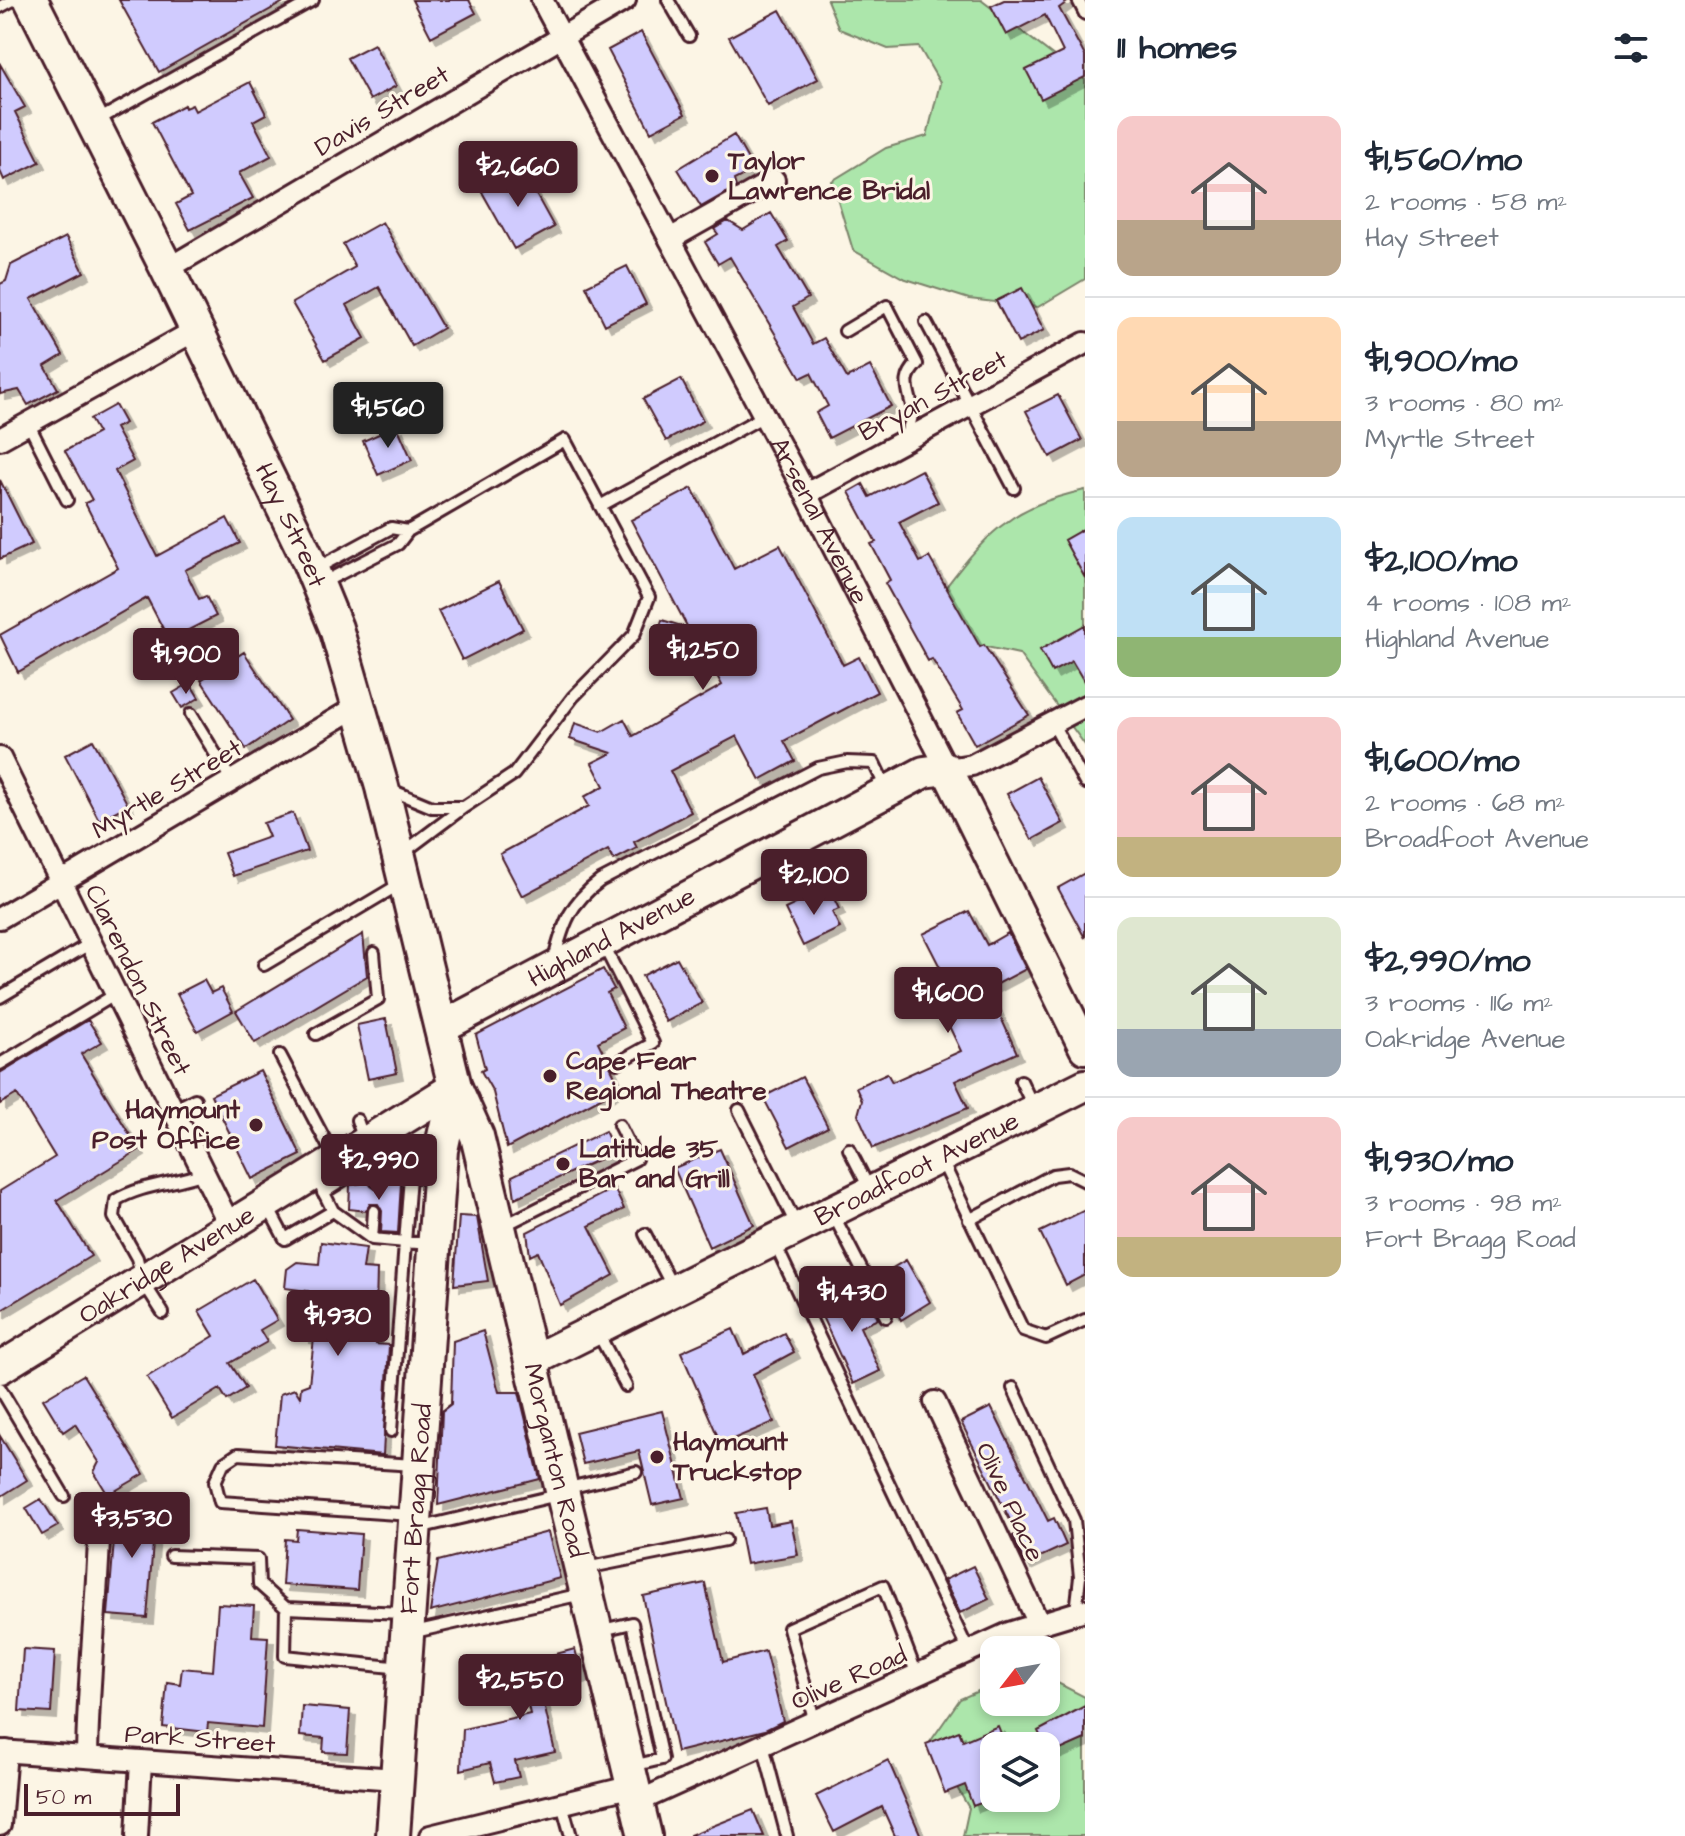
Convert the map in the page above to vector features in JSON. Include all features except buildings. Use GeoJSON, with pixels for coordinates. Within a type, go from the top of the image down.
{"type":"FeatureCollection","features":[{"type":"Feature","properties":{"kind":"main road","name":"Hay Street"},"geometry":{"type":"LineString","coordinates":[[31,0],[167,269],[315,577],[360,705],[455,1087]]}},
{"type":"Feature","properties":{"kind":"main road","name":"Morganton Road"},"geometry":{"type":"LineString","coordinates":[[455,1087],[477,1136],[487,1175],[645,1836]]}},
{"type":"Feature","properties":{"kind":"main road","name":"Fort Bragg Road"},"geometry":{"type":"LineString","coordinates":[[393,1836],[421,1465],[421,1243],[430,1179],[441,1150],[455,1087]]}},
{"type":"Feature","properties":{"kind":"main road"},"geometry":{"type":"LineString","coordinates":[[430,1179],[487,1175]]}},
{"type":"Feature","properties":{"kind":"street","name":"Arsenal Avenue"},"geometry":{"type":"LineString","coordinates":[[542,0],[806,494],[1085,1048]]}},
{"type":"Feature","properties":{"kind":"street","name":"Davis Street"},"geometry":{"type":"LineString","coordinates":[[167,269],[560,35],[625,0]]}},
{"type":"Feature","properties":{"kind":"street"},"geometry":{"type":"LineString","coordinates":[[670,239],[774,180]]}},
{"type":"Feature","properties":{"kind":"street"},"geometry":{"type":"LineString","coordinates":[[0,439],[196,330]]}},
{"type":"Feature","properties":{"kind":"street","name":"Bryan Street"},"geometry":{"type":"LineString","coordinates":[[806,494],[970,405],[1083,349]]}},
{"type":"Feature","properties":{"kind":"street","name":"Myrtle Street"},"geometry":{"type":"LineString","coordinates":[[0,918],[360,705]]}},
{"type":"Feature","properties":{"kind":"street","name":"Highland Avenue"},"geometry":{"type":"LineString","coordinates":[[440,1028],[924,772],[972,765],[1085,706]]}},
{"type":"Feature","properties":{"kind":"street","name":"Clarendon Street"},"geometry":{"type":"LineString","coordinates":[[0,758],[230,1226]]}},
{"type":"Feature","properties":{"kind":"street","name":"Broadfoot Avenue"},"geometry":{"type":"LineString","coordinates":[[532,1361],[1085,1085]]}},
{"type":"Feature","properties":{"kind":"street","name":"Oakridge Avenue"},"geometry":{"type":"LineString","coordinates":[[0,1368],[266,1203],[325,1175],[362,1130],[455,1087]]}},
{"type":"Feature","properties":{"kind":"street","name":"Olive Place"},"geometry":{"type":"LineString","coordinates":[[935,1402],[1039,1624]]}},
{"type":"Feature","properties":{"kind":"street"},"geometry":{"type":"LineString","coordinates":[[87,1757],[88,1682],[100,1558],[100,1506]]}},
{"type":"Feature","properties":{"kind":"street","name":"Olive Road"},"geometry":{"type":"LineString","coordinates":[[430,1836],[633,1785],[763,1745],[969,1652],[1081,1611]]}},
{"type":"Feature","properties":{"kind":"street"},"geometry":{"type":"LineString","coordinates":[[0,1825],[3,1751]]}},
{"type":"Feature","properties":{"kind":"street","name":"Park Street"},"geometry":{"type":"LineString","coordinates":[[3,1751],[396,1779]]}},
{"type":"Feature","properties":{"kind":"street"},"geometry":{"type":"LineString","coordinates":[[137,1836],[141,1761]]}},
{"type":"Feature","properties":{"kind":"lane"},"geometry":{"type":"LineString","coordinates":[[0,7],[13,0]]}},
{"type":"Feature","properties":{"kind":"lane"},"geometry":{"type":"LineString","coordinates":[[93,123],[313,0]]}},
{"type":"Feature","properties":{"kind":"lane"},"geometry":{"type":"LineString","coordinates":[[668,0],[689,36]]}},
{"type":"Feature","properties":{"kind":"lane"},"geometry":{"type":"LineString","coordinates":[[1078,0],[1085,14]]}},
{"type":"Feature","properties":{"kind":"lane"},"geometry":{"type":"LineString","coordinates":[[845,331],[887,306],[917,364],[906,381],[906,393],[912,406],[904,441]]}},
{"type":"Feature","properties":{"kind":"lane"},"geometry":{"type":"LineString","coordinates":[[926,322],[1014,488]]}},
{"type":"Feature","properties":{"kind":"lane"},"geometry":{"type":"LineString","coordinates":[[600,506],[764,416]]}},
{"type":"Feature","properties":{"kind":"lane"},"geometry":{"type":"LineString","coordinates":[[28,423],[67,500]]}},
{"type":"Feature","properties":{"kind":"lane"},"geometry":{"type":"LineString","coordinates":[[264,965],[402,868],[464,807],[514,774],[573,697],[634,635],[649,597],[565,440],[408,531],[398,544],[315,577]]}},
{"type":"Feature","properties":{"kind":"lane"},"geometry":{"type":"LineString","coordinates":[[315,577],[391,528],[408,531]]}},
{"type":"Feature","properties":{"kind":"lane"},"geometry":{"type":"LineString","coordinates":[[191,714],[232,781]]}},
{"type":"Feature","properties":{"kind":"lane"},"geometry":{"type":"LineString","coordinates":[[1053,724],[1085,783]]}},
{"type":"Feature","properties":{"kind":"lane"},"geometry":{"type":"LineString","coordinates":[[552,970],[564,918],[580,896],[600,881],[818,768],[847,762],[874,763],[888,791]]}},
{"type":"Feature","properties":{"kind":"lane"},"geometry":{"type":"LineString","coordinates":[[382,787],[432,807],[464,807]]}},
{"type":"Feature","properties":{"kind":"lane"},"geometry":{"type":"LineString","coordinates":[[0,997],[91,943]]}},
{"type":"Feature","properties":{"kind":"lane"},"geometry":{"type":"LineString","coordinates":[[602,943],[653,1043],[617,1063]]}},
{"type":"Feature","properties":{"kind":"lane"},"geometry":{"type":"LineString","coordinates":[[316,1034],[378,999],[374,953]]}},
{"type":"Feature","properties":{"kind":"lane"},"geometry":{"type":"LineString","coordinates":[[0,1064],[116,994]]}},
{"type":"Feature","properties":{"kind":"lane"},"geometry":{"type":"LineString","coordinates":[[280,1055],[325,1175],[333,1211],[372,1239],[421,1243],[391,1431]]}},
{"type":"Feature","properties":{"kind":"lane"},"geometry":{"type":"LineString","coordinates":[[1021,1081],[1035,1110]]}},
{"type":"Feature","properties":{"kind":"lane"},"geometry":{"type":"LineString","coordinates":[[173,1110],[195,1099]]}},
{"type":"Feature","properties":{"kind":"lane"},"geometry":{"type":"LineString","coordinates":[[739,1110],[786,1234],[969,1652]]}},
{"type":"Feature","properties":{"kind":"lane"},"geometry":{"type":"LineString","coordinates":[[500,1228],[636,1159],[619,1125]]}},
{"type":"Feature","properties":{"kind":"lane"},"geometry":{"type":"LineString","coordinates":[[362,1130],[376,1177]]}},
{"type":"Feature","properties":{"kind":"lane"},"geometry":{"type":"LineString","coordinates":[[849,1149],[871,1192]]}},
{"type":"Feature","properties":{"kind":"lane"},"geometry":{"type":"LineString","coordinates":[[940,1158],[1023,1330],[1046,1338],[1085,1320]]}},
{"type":"Feature","properties":{"kind":"lane"},"geometry":{"type":"LineString","coordinates":[[163,1313],[142,1280],[137,1258],[114,1217],[116,1200],[136,1188],[159,1186],[204,1173]]}},
{"type":"Feature","properties":{"kind":"lane"},"geometry":{"type":"LineString","coordinates":[[969,1220],[1053,1175],[1069,1173],[1085,1181]]}},
{"type":"Feature","properties":{"kind":"lane"},"geometry":{"type":"LineString","coordinates":[[325,1175],[430,1179]]}},
{"type":"Feature","properties":{"kind":"lane"},"geometry":{"type":"LineString","coordinates":[[266,1203],[285,1239],[333,1211]]}},
{"type":"Feature","properties":{"kind":"lane"},"geometry":{"type":"LineString","coordinates":[[372,1239],[374,1211]]}},
{"type":"Feature","properties":{"kind":"lane"},"geometry":{"type":"LineString","coordinates":[[832,1211],[886,1317]]}},
{"type":"Feature","properties":{"kind":"lane"},"geometry":{"type":"LineString","coordinates":[[645,1234],[674,1290]]}},
{"type":"Feature","properties":{"kind":"lane"},"geometry":{"type":"LineString","coordinates":[[596,1329],[626,1386]]}},
{"type":"Feature","properties":{"kind":"lane"},"geometry":{"type":"LineString","coordinates":[[0,1388],[64,1496]]}},
{"type":"Feature","properties":{"kind":"lane"},"geometry":{"type":"LineString","coordinates":[[1013,1388],[1074,1520],[1081,1611]]}},
{"type":"Feature","properties":{"kind":"lane"},"geometry":{"type":"LineString","coordinates":[[421,1465],[238,1454],[223,1464],[215,1482],[220,1502],[416,1522],[636,1472]]}},
{"type":"Feature","properties":{"kind":"lane"},"geometry":{"type":"LineString","coordinates":[[171,1556],[258,1559],[259,1584],[286,1608],[408,1623],[585,1581],[725,1540]]}},
{"type":"Feature","properties":{"kind":"lane"},"geometry":{"type":"LineString","coordinates":[[815,1722],[789,1628],[838,1605],[883,1586],[917,1675]]}},
{"type":"Feature","properties":{"kind":"lane"},"geometry":{"type":"LineString","coordinates":[[286,1608],[285,1656],[405,1668]]}},
{"type":"Feature","properties":{"kind":"lane"},"geometry":{"type":"LineString","coordinates":[[763,1745],[787,1836]]}},
{"type":"Feature","properties":{"kind":"lane"},"geometry":{"type":"LineString","coordinates":[[562,1804],[571,1836]]}},
{"type":"Feature","properties":{"kind":"green space"},"geometry":{"type":"Polygon","coordinates":[[[827,0],[981,0],[1085,80],[1085,279],[1038,307],[969,299],[903,278],[853,250],[832,181],[886,148],[927,136],[940,83],[919,47],[888,49],[839,29],[827,0]]]}},
{"type":"Feature","properties":{"kind":"green space"},"geometry":{"type":"Polygon","coordinates":[[[1085,490],[1085,745],[1019,654],[944,638],[939,596],[970,557],[1000,527],[1036,505],[1085,490]]]}},
{"type":"Feature","properties":{"kind":"green space"},"geometry":{"type":"Polygon","coordinates":[[[1060,1684],[1085,1697],[1085,1836],[963,1836],[969,1808],[930,1742],[960,1699],[980,1690],[980,1716],[1060,1716],[1060,1684]]]}},
{"type":"Feature","properties":{"kind":"place","name":"Taylor Lawrence Bridal"},"geometry":{"type":"Point","coordinates":[712,176]}},
{"type":"Feature","properties":{"kind":"place","name":"Cape Fear Regional Theatre"},"geometry":{"type":"Point","coordinates":[550,1076]}},
{"type":"Feature","properties":{"kind":"place","name":"Haymount Post Office"},"geometry":{"type":"Point","coordinates":[256,1125]}},
{"type":"Feature","properties":{"kind":"place","name":"Latitude 35 Bar and Grill"},"geometry":{"type":"Point","coordinates":[563,1164]}},
{"type":"Feature","properties":{"kind":"place","name":"Haymount Truckstop"},"geometry":{"type":"Point","coordinates":[657,1457]}}]}
